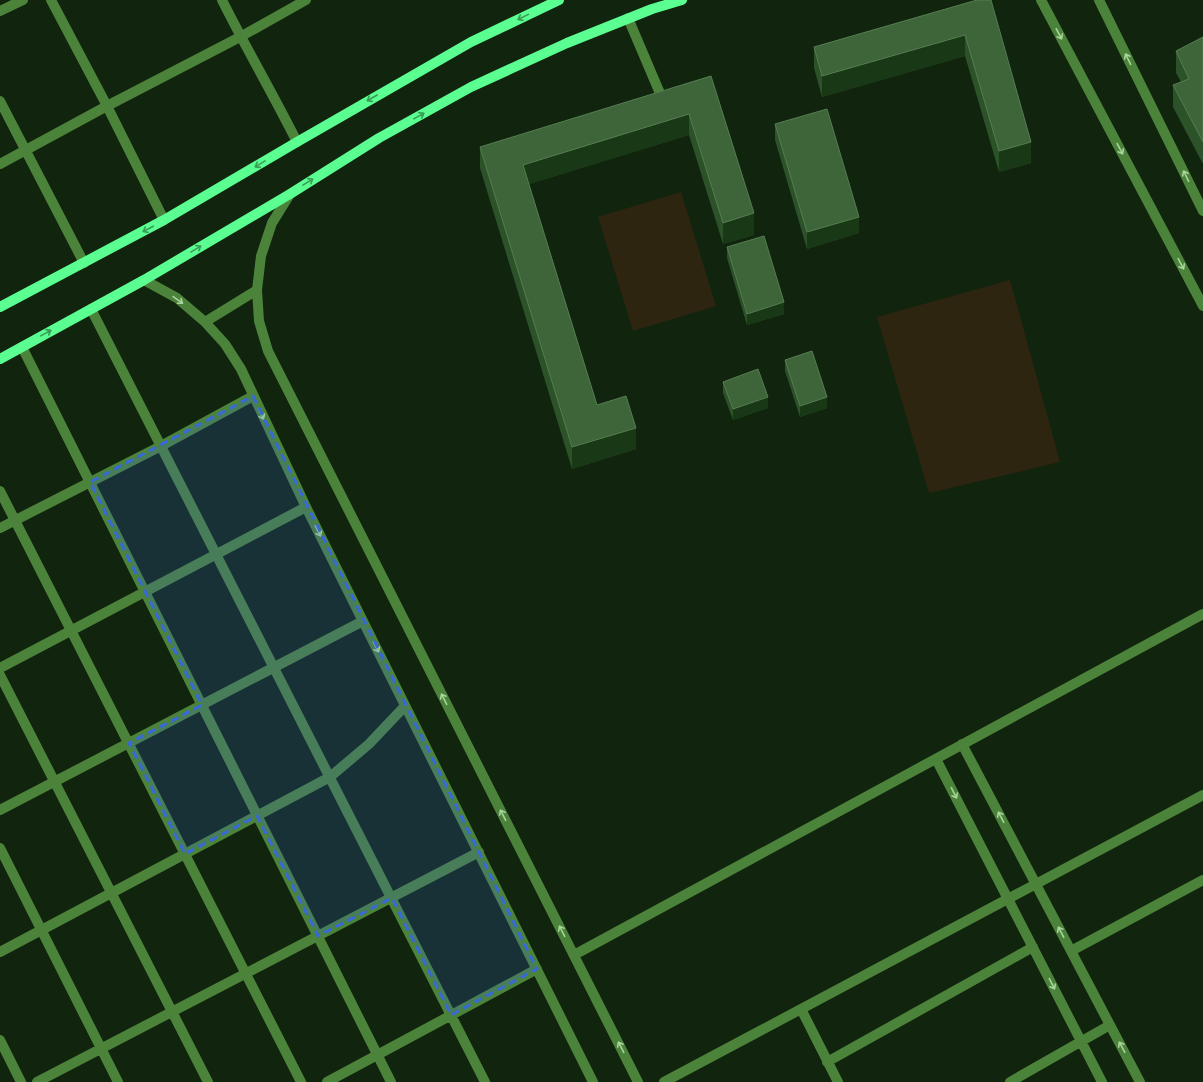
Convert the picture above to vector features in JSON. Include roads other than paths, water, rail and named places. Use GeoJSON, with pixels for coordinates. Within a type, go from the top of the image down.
{"type":"FeatureCollection","features":[{"type":"Feature","properties":{"kind":"main road"},"geometry":{"type":"LineString","coordinates":[[0,307],[164,220],[471,42],[559,0]]}},
{"type":"Feature","properties":{"kind":"main road"},"geometry":{"type":"LineString","coordinates":[[0,359],[144,280],[290,194],[379,138],[472,87],[567,43],[652,9],[682,0]]}},
{"type":"Feature","properties":{"kind":"street"},"geometry":{"type":"LineString","coordinates":[[0,11],[23,0]]}},
{"type":"Feature","properties":{"kind":"street"},"geometry":{"type":"LineString","coordinates":[[51,0],[107,106],[164,220]]}},
{"type":"Feature","properties":{"kind":"street"},"geometry":{"type":"LineString","coordinates":[[222,0],[240,37],[267,84],[297,142]]}},
{"type":"Feature","properties":{"kind":"street"},"geometry":{"type":"LineString","coordinates":[[0,164],[107,106],[240,37],[306,0]]}},
{"type":"Feature","properties":{"kind":"street"},"geometry":{"type":"LineString","coordinates":[[1041,0],[1203,306]]}},
{"type":"Feature","properties":{"kind":"street"},"geometry":{"type":"LineString","coordinates":[[1099,0],[1203,210]]}},
{"type":"Feature","properties":{"kind":"street"},"geometry":{"type":"LineString","coordinates":[[628,18],[662,98]]}},
{"type":"Feature","properties":{"kind":"street"},"geometry":{"type":"LineString","coordinates":[[0,101],[84,263]]}},
{"type":"Feature","properties":{"kind":"street"},"geometry":{"type":"LineString","coordinates":[[290,194],[272,223],[261,256],[257,290],[259,321],[268,351],[638,1082]]}},
{"type":"Feature","properties":{"kind":"street"},"geometry":{"type":"LineString","coordinates":[[144,280],[177,298],[206,322],[225,344],[241,369],[306,508],[593,1082]]}},
{"type":"Feature","properties":{"kind":"street"},"geometry":{"type":"LineString","coordinates":[[206,322],[257,290]]}},
{"type":"Feature","properties":{"kind":"street"},"geometry":{"type":"LineString","coordinates":[[92,309],[485,1082]]}},
{"type":"Feature","properties":{"kind":"street"},"geometry":{"type":"LineString","coordinates":[[22,347],[391,1082]]}},
{"type":"Feature","properties":{"kind":"street"},"geometry":{"type":"LineString","coordinates":[[0,528],[161,446],[253,396]]}},
{"type":"Feature","properties":{"kind":"street"},"geometry":{"type":"LineString","coordinates":[[0,491],[301,1082]]}},
{"type":"Feature","properties":{"kind":"street"},"geometry":{"type":"LineString","coordinates":[[0,668],[306,508]]}},
{"type":"Feature","properties":{"kind":"street"},"geometry":{"type":"LineString","coordinates":[[574,955],[1203,614]]}},
{"type":"Feature","properties":{"kind":"street"},"geometry":{"type":"LineString","coordinates":[[0,810],[363,621]]}},
{"type":"Feature","properties":{"kind":"street"},"geometry":{"type":"LineString","coordinates":[[0,675],[208,1082]]}},
{"type":"Feature","properties":{"kind":"street"},"geometry":{"type":"LineString","coordinates":[[0,952],[330,777],[369,744],[405,706]]}},
{"type":"Feature","properties":{"kind":"street"},"geometry":{"type":"LineString","coordinates":[[962,744],[1140,1082]]}},
{"type":"Feature","properties":{"kind":"street"},"geometry":{"type":"LineString","coordinates":[[936,759],[1102,1082]]}},
{"type":"Feature","properties":{"kind":"street"},"geometry":{"type":"LineString","coordinates":[[664,1082],[1203,796]]}},
{"type":"Feature","properties":{"kind":"street"},"geometry":{"type":"LineString","coordinates":[[0,848],[118,1082]]}},
{"type":"Feature","properties":{"kind":"street"},"geometry":{"type":"LineString","coordinates":[[37,1082],[479,852]]}},
{"type":"Feature","properties":{"kind":"street"},"geometry":{"type":"LineString","coordinates":[[1071,950],[1203,880]]}},
{"type":"Feature","properties":{"kind":"street"},"geometry":{"type":"LineString","coordinates":[[827,1062],[1033,946]]}},
{"type":"Feature","properties":{"kind":"street"},"geometry":{"type":"LineString","coordinates":[[327,1082],[537,969]]}},
{"type":"Feature","properties":{"kind":"street"},"geometry":{"type":"LineString","coordinates":[[801,1009],[838,1082]]}},
{"type":"Feature","properties":{"kind":"street"},"geometry":{"type":"LineString","coordinates":[[1010,1082],[1110,1025]]}},
{"type":"Feature","properties":{"kind":"street"},"geometry":{"type":"LineString","coordinates":[[0,1040],[21,1082]]}}]}
